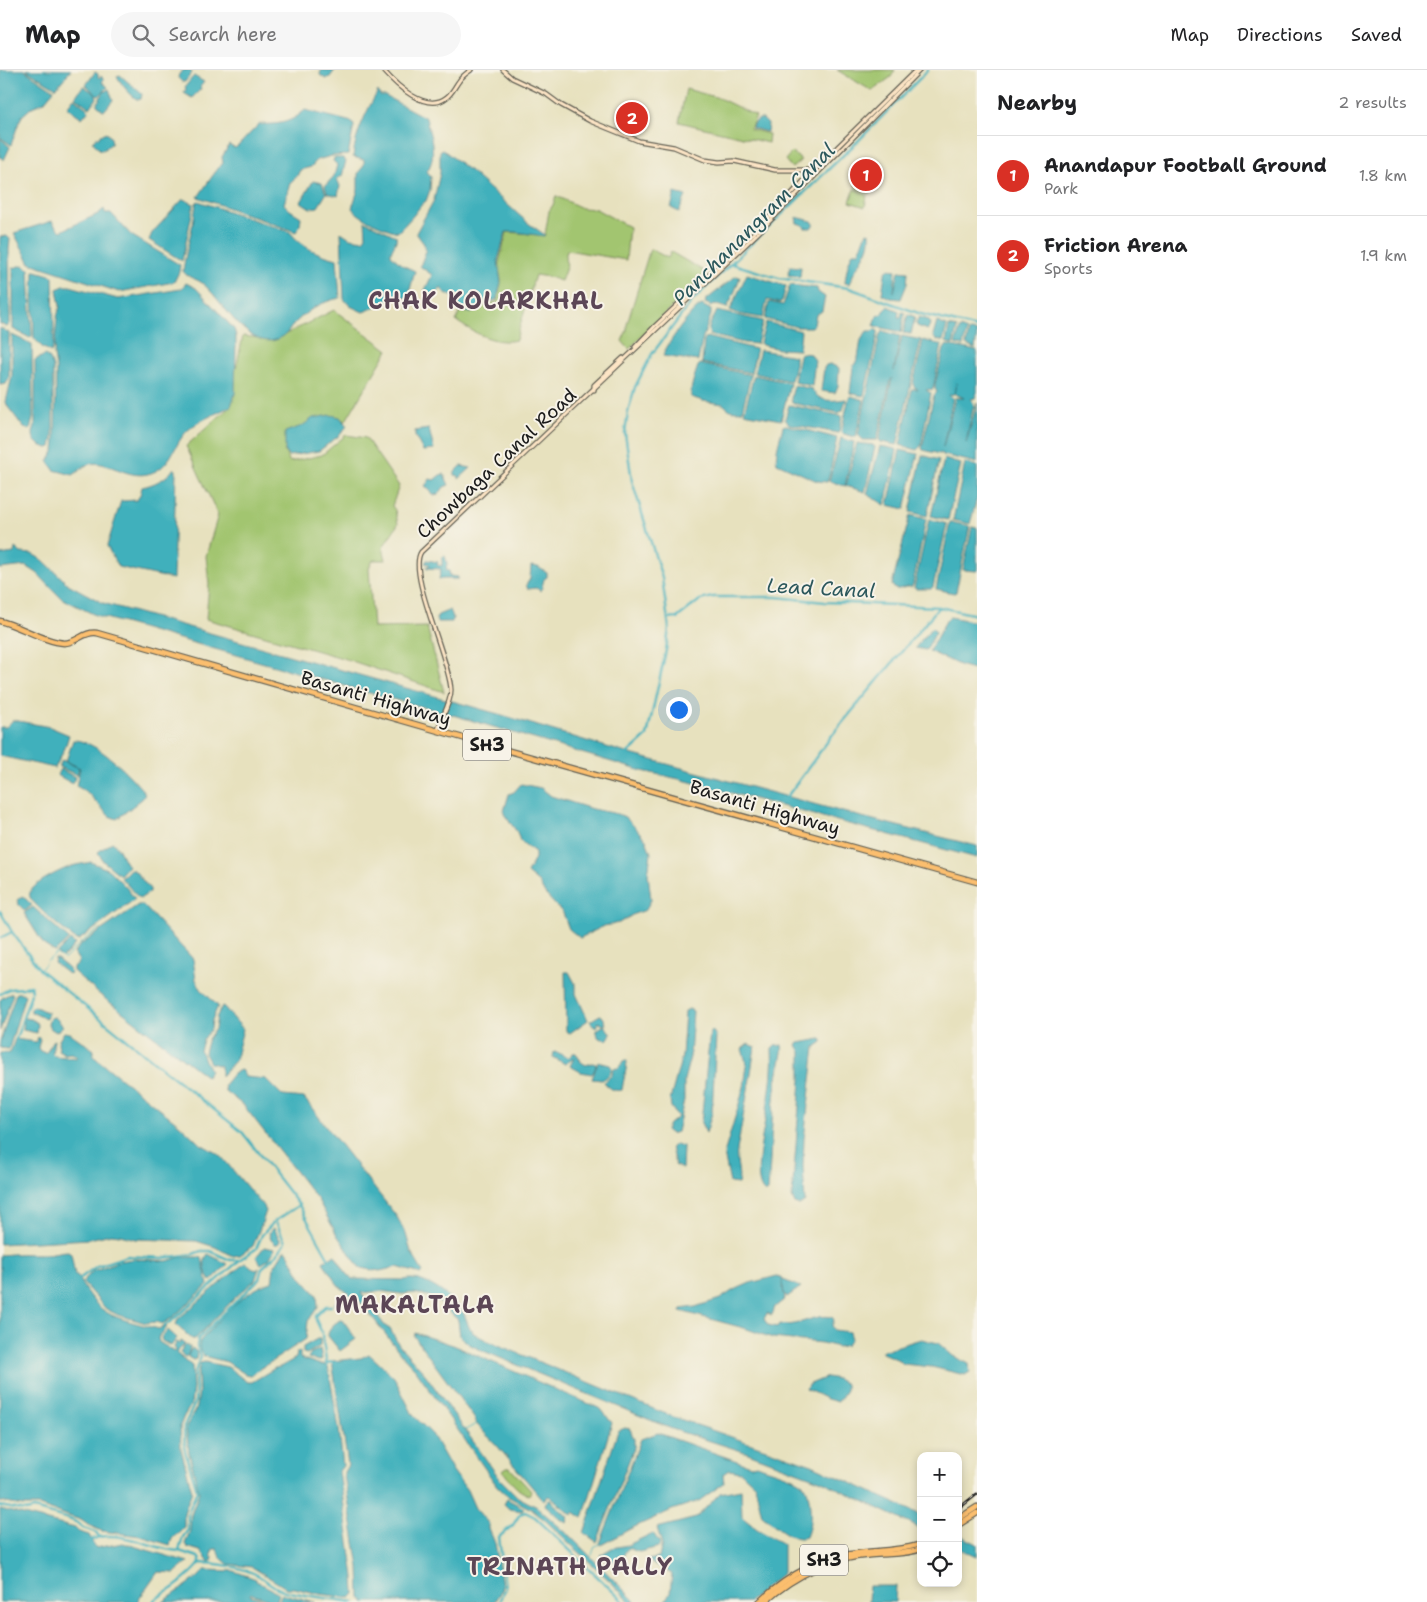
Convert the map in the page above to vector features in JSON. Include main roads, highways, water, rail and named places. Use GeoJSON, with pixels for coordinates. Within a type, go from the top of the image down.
{"type":"FeatureCollection","features":[{"type":"Feature","properties":{"kind":"main road"},"geometry":{"type":"LineString","coordinates":[[383,70],[399,87],[409,94],[432,101],[444,99],[448,96],[458,81],[471,70]]}},
{"type":"Feature","properties":{"kind":"main road"},"geometry":{"type":"LineString","coordinates":[[502,70],[512,78],[543,93],[590,121],[638,141],[674,147],[705,160],[719,162],[734,161],[775,170],[808,170],[814,173]]}},
{"type":"Feature","properties":{"kind":"main road"},"geometry":{"type":"LineString","coordinates":[[814,173],[916,70]]}},
{"type":"Feature","properties":{"kind":"main road"},"geometry":{"type":"LineString","coordinates":[[814,173],[920,70]]}},
{"type":"Feature","properties":{"kind":"main road","name":"Chowbaga Canal Road"},"geometry":{"type":"LineString","coordinates":[[438,730],[450,689],[447,670],[420,579],[417,565],[418,557],[446,527],[594,390],[593,386],[599,380],[814,173]]}},
{"type":"Feature","properties":{"kind":"main road","name":"Basanti Highway"},"geometry":{"type":"LineString","coordinates":[[0,622],[59,642],[70,642],[88,632],[97,633],[977,882]]}},
{"type":"Feature","properties":{"kind":"main road"},"geometry":{"type":"LineString","coordinates":[[962,1517],[977,1507]]}},
{"type":"Feature","properties":{"kind":"main road"},"geometry":{"type":"LineString","coordinates":[[962,1522],[977,1513]]}},
{"type":"Feature","properties":{"kind":"main road","name":"SH3"},"geometry":{"type":"LineString","coordinates":[[759,1602],[785,1580],[818,1562],[848,1554],[917,1545]]}},
{"type":"Feature","properties":{"kind":"main road"},"geometry":{"type":"LineString","coordinates":[[818,1562],[833,1550]]}},
{"type":"Feature","properties":{"kind":"main road","name":"SH3"},"geometry":{"type":"LineString","coordinates":[[765,1602],[797,1578],[824,1564],[854,1556],[917,1550]]}},
{"type":"Feature","properties":{"kind":"water"},"geometry":{"type":"Polygon","coordinates":[[[0,70],[24,70],[54,90],[44,102],[32,107],[22,116],[11,145],[0,137],[0,70]]]}},
{"type":"Feature","properties":{"kind":"water"},"geometry":{"type":"Polygon","coordinates":[[[26,70],[71,70],[56,88],[26,70]]]}},
{"type":"Feature","properties":{"kind":"water"},"geometry":{"type":"Polygon","coordinates":[[[184,70],[190,70],[192,73],[185,82],[182,82],[178,78],[179,74],[184,70]]]}},
{"type":"Feature","properties":{"kind":"water"},"geometry":{"type":"Polygon","coordinates":[[[321,70],[335,70],[326,79],[320,75],[321,70]]]}},
{"type":"Feature","properties":{"kind":"water"},"geometry":{"type":"Polygon","coordinates":[[[95,72],[98,74],[98,77],[100,78],[101,76],[104,79],[102,82],[108,87],[99,96],[96,95],[97,98],[90,108],[75,97],[83,86],[96,94],[86,85],[95,72]]]}},
{"type":"Feature","properties":{"kind":"water"},"geometry":{"type":"Polygon","coordinates":[[[120,75],[142,94],[141,99],[138,100],[126,89],[117,76],[120,75]]]}},
{"type":"Feature","properties":{"kind":"water"},"geometry":{"type":"Polygon","coordinates":[[[194,76],[204,82],[200,87],[201,89],[192,98],[184,93],[185,87],[194,76]]]}},
{"type":"Feature","properties":{"kind":"water"},"geometry":{"type":"Polygon","coordinates":[[[109,89],[113,100],[104,111],[97,103],[104,92],[109,89]]]}},
{"type":"Feature","properties":{"kind":"water"},"geometry":{"type":"Polygon","coordinates":[[[378,91],[380,96],[385,96],[426,118],[433,152],[427,171],[431,177],[430,190],[426,201],[398,232],[373,223],[360,216],[352,208],[358,190],[358,174],[364,163],[364,160],[353,157],[354,148],[362,123],[378,91]]]}},
{"type":"Feature","properties":{"kind":"water"},"geometry":{"type":"Polygon","coordinates":[[[74,98],[89,110],[82,118],[67,107],[74,98]]]}},
{"type":"Feature","properties":{"kind":"water"},"geometry":{"type":"Polygon","coordinates":[[[305,110],[352,122],[354,126],[348,155],[331,156],[317,160],[311,167],[300,170],[290,183],[284,204],[301,217],[300,225],[296,232],[198,197],[223,163],[222,157],[229,145],[234,148],[237,147],[259,124],[284,122],[295,118],[305,110]]]}},
{"type":"Feature","properties":{"kind":"water"},"geometry":{"type":"Polygon","coordinates":[[[759,119],[763,119],[768,124],[767,132],[752,128],[753,124],[759,119]]]}},
{"type":"Feature","properties":{"kind":"water"},"geometry":{"type":"Polygon","coordinates":[[[106,132],[111,138],[112,143],[103,150],[99,149],[92,141],[106,132]]]}},
{"type":"Feature","properties":{"kind":"water"},"geometry":{"type":"Polygon","coordinates":[[[0,138],[10,147],[4,160],[0,157],[0,138]]]}},
{"type":"Feature","properties":{"kind":"water"},"geometry":{"type":"Polygon","coordinates":[[[442,149],[470,171],[528,223],[545,235],[506,232],[498,260],[501,283],[497,298],[487,302],[471,313],[458,309],[458,299],[444,292],[441,288],[434,297],[426,293],[425,290],[432,275],[420,266],[426,251],[424,244],[416,233],[434,200],[440,173],[440,151],[442,149]]]}},
{"type":"Feature","properties":{"kind":"water"},"geometry":{"type":"Polygon","coordinates":[[[334,158],[343,158],[346,161],[342,176],[337,179],[340,186],[338,196],[327,193],[325,186],[334,176],[337,165],[333,161],[334,158]]]}},
{"type":"Feature","properties":{"kind":"water"},"geometry":{"type":"Polygon","coordinates":[[[313,181],[322,183],[326,194],[318,207],[310,208],[301,202],[313,181]]]}},
{"type":"Feature","properties":{"kind":"water"},"geometry":{"type":"Polygon","coordinates":[[[675,193],[686,196],[679,212],[671,208],[675,193]]]}},
{"type":"Feature","properties":{"kind":"water"},"geometry":{"type":"Polygon","coordinates":[[[183,199],[194,204],[182,261],[149,240],[152,233],[183,199]]]}},
{"type":"Feature","properties":{"kind":"water"},"geometry":{"type":"Polygon","coordinates":[[[198,201],[290,232],[311,250],[337,259],[340,298],[328,301],[311,310],[295,323],[286,334],[275,340],[265,341],[255,337],[236,321],[205,285],[188,276],[183,271],[196,203],[198,201]]]}},
{"type":"Feature","properties":{"kind":"water"},"geometry":{"type":"Polygon","coordinates":[[[104,209],[105,213],[111,213],[131,235],[180,265],[174,282],[119,292],[30,263],[14,233],[52,221],[61,231],[98,214],[104,209]]]}},
{"type":"Feature","properties":{"kind":"water"},"geometry":{"type":"Polygon","coordinates":[[[796,217],[812,221],[814,224],[811,228],[805,228],[797,223],[796,217]]]}},
{"type":"Feature","properties":{"kind":"water"},"geometry":{"type":"Polygon","coordinates":[[[365,221],[396,236],[391,255],[402,265],[415,271],[408,297],[396,299],[394,295],[389,297],[390,300],[363,312],[350,306],[344,299],[341,232],[350,238],[363,240],[366,236],[365,221]]]}},
{"type":"Feature","properties":{"kind":"water"},"geometry":{"type":"Polygon","coordinates":[[[867,232],[870,233],[869,246],[849,284],[845,283],[847,267],[851,256],[853,252],[859,252],[867,232]]]}},
{"type":"Feature","properties":{"kind":"water"},"geometry":{"type":"Polygon","coordinates":[[[7,236],[10,239],[10,324],[7,327],[0,324],[0,237],[7,236]]]}},
{"type":"Feature","properties":{"kind":"water"},"geometry":{"type":"Polygon","coordinates":[[[23,265],[29,269],[32,336],[30,338],[13,329],[13,268],[23,265]]]}},
{"type":"Feature","properties":{"kind":"water"},"geometry":{"type":"Polygon","coordinates":[[[790,266],[801,267],[800,277],[788,275],[790,266]]]}},
{"type":"Feature","properties":{"kind":"water"},"geometry":{"type":"Polygon","coordinates":[[[888,269],[896,270],[894,292],[899,271],[908,272],[907,284],[901,299],[890,298],[882,294],[885,274],[888,269]]]}},
{"type":"Feature","properties":{"kind":"water"},"geometry":{"type":"Polygon","coordinates":[[[34,271],[53,276],[54,338],[51,352],[42,347],[34,338],[34,271]]]}},
{"type":"Feature","properties":{"kind":"water"},"geometry":{"type":"Polygon","coordinates":[[[747,274],[786,286],[782,302],[767,300],[763,318],[739,314],[730,310],[747,274]]]}},
{"type":"Feature","properties":{"kind":"water"},"geometry":{"type":"Polygon","coordinates":[[[736,276],[740,277],[727,308],[705,303],[706,300],[736,276]]]}},
{"type":"Feature","properties":{"kind":"water"},"geometry":{"type":"Polygon","coordinates":[[[186,283],[196,288],[234,329],[236,336],[235,394],[231,406],[202,420],[187,431],[170,458],[156,471],[138,475],[97,463],[87,465],[73,475],[54,470],[48,461],[54,452],[55,439],[56,368],[54,355],[57,317],[60,306],[57,289],[70,286],[118,299],[181,289],[186,283]]]}},
{"type":"Feature","properties":{"kind":"water"},"geometry":{"type":"Polygon","coordinates":[[[790,285],[817,288],[818,292],[825,297],[822,311],[816,315],[814,324],[811,327],[797,327],[765,319],[769,302],[783,305],[790,285]]]}},
{"type":"Feature","properties":{"kind":"water"},"geometry":{"type":"Polygon","coordinates":[[[702,305],[711,310],[711,315],[703,337],[698,361],[663,356],[680,328],[692,313],[702,305]]]}},
{"type":"Feature","properties":{"kind":"water"},"geometry":{"type":"Polygon","coordinates":[[[887,306],[899,311],[898,317],[901,317],[902,312],[905,313],[901,332],[874,326],[877,316],[883,313],[887,306]]]}},
{"type":"Feature","properties":{"kind":"water"},"geometry":{"type":"Polygon","coordinates":[[[717,311],[763,321],[757,344],[710,335],[710,326],[717,311]]]}},
{"type":"Feature","properties":{"kind":"water"},"geometry":{"type":"Polygon","coordinates":[[[908,314],[915,317],[911,334],[903,333],[908,314]]]}},
{"type":"Feature","properties":{"kind":"water"},"geometry":{"type":"Polygon","coordinates":[[[919,317],[929,320],[928,330],[917,326],[916,322],[919,317]]]}},
{"type":"Feature","properties":{"kind":"water"},"geometry":{"type":"Polygon","coordinates":[[[766,322],[801,331],[799,350],[779,349],[762,345],[760,343],[766,322]]]}},
{"type":"Feature","properties":{"kind":"water"},"geometry":{"type":"Polygon","coordinates":[[[937,322],[947,326],[943,341],[936,340],[933,336],[937,322]]]}},
{"type":"Feature","properties":{"kind":"water"},"geometry":{"type":"Polygon","coordinates":[[[949,326],[957,328],[953,345],[946,342],[949,326]]]}},
{"type":"Feature","properties":{"kind":"water"},"geometry":{"type":"Polygon","coordinates":[[[0,328],[9,333],[9,378],[6,384],[0,385],[0,328]]]}},
{"type":"Feature","properties":{"kind":"water"},"geometry":{"type":"Polygon","coordinates":[[[960,328],[967,331],[963,346],[955,344],[960,328]]]}},
{"type":"Feature","properties":{"kind":"water"},"geometry":{"type":"Polygon","coordinates":[[[874,329],[878,331],[878,334],[864,395],[850,393],[853,367],[858,358],[861,340],[867,331],[874,329]]]}},
{"type":"Feature","properties":{"kind":"water"},"geometry":{"type":"Polygon","coordinates":[[[883,331],[900,336],[894,371],[902,336],[921,340],[897,445],[879,440],[892,378],[877,440],[863,440],[858,435],[880,334],[883,331]]]}},
{"type":"Feature","properties":{"kind":"water"},"geometry":{"type":"Polygon","coordinates":[[[969,331],[977,332],[975,349],[966,345],[969,331]]]}},
{"type":"Feature","properties":{"kind":"water"},"geometry":{"type":"Polygon","coordinates":[[[12,335],[32,344],[33,418],[30,430],[24,428],[6,402],[12,376],[12,335]]]}},
{"type":"Feature","properties":{"kind":"water"},"geometry":{"type":"Polygon","coordinates":[[[707,337],[755,349],[751,373],[702,363],[704,341],[707,337]]]}},
{"type":"Feature","properties":{"kind":"water"},"geometry":{"type":"Polygon","coordinates":[[[923,340],[942,345],[933,389],[926,390],[931,393],[921,446],[917,450],[900,445],[912,389],[918,389],[913,384],[923,340]]]}},
{"type":"Feature","properties":{"kind":"water"},"geometry":{"type":"Polygon","coordinates":[[[947,345],[977,351],[977,392],[975,398],[971,399],[974,404],[966,443],[977,403],[977,463],[943,455],[942,453],[923,450],[922,448],[934,395],[937,392],[935,384],[944,349],[947,345]],[[957,383],[954,394],[949,395],[953,398],[943,447],[955,398],[964,398],[955,394],[957,383]]]}},
{"type":"Feature","properties":{"kind":"water"},"geometry":{"type":"Polygon","coordinates":[[[760,350],[795,356],[791,380],[754,373],[760,350]]]}},
{"type":"Feature","properties":{"kind":"water"},"geometry":{"type":"Polygon","coordinates":[[[802,353],[810,354],[815,360],[812,386],[794,382],[799,355],[802,353]]]}},
{"type":"Feature","properties":{"kind":"water"},"geometry":{"type":"Polygon","coordinates":[[[45,355],[50,359],[53,367],[53,437],[51,447],[48,448],[37,443],[33,437],[35,426],[35,360],[45,355]]]}},
{"type":"Feature","properties":{"kind":"water"},"geometry":{"type":"Polygon","coordinates":[[[700,364],[751,375],[742,411],[728,409],[723,404],[691,397],[693,382],[700,364]]]}},
{"type":"Feature","properties":{"kind":"water"},"geometry":{"type":"Polygon","coordinates":[[[830,364],[839,368],[838,386],[835,393],[821,391],[824,368],[830,364]]]}},
{"type":"Feature","properties":{"kind":"water"},"geometry":{"type":"Polygon","coordinates":[[[754,375],[790,383],[781,420],[744,413],[754,375]]]}},
{"type":"Feature","properties":{"kind":"water"},"geometry":{"type":"Polygon","coordinates":[[[794,385],[812,389],[822,399],[846,399],[843,410],[839,413],[792,403],[791,398],[794,385]]]}},
{"type":"Feature","properties":{"kind":"water"},"geometry":{"type":"Polygon","coordinates":[[[849,397],[864,400],[856,436],[854,437],[841,433],[849,397]]]}},
{"type":"Feature","properties":{"kind":"water"},"geometry":{"type":"Polygon","coordinates":[[[789,405],[842,416],[839,432],[789,424],[785,419],[789,405]]]}},
{"type":"Feature","properties":{"kind":"water"},"geometry":{"type":"Polygon","coordinates":[[[331,415],[340,417],[347,426],[340,435],[319,451],[289,456],[285,453],[285,432],[302,426],[313,418],[331,415]]]}},
{"type":"Feature","properties":{"kind":"water"},"geometry":{"type":"Polygon","coordinates":[[[786,425],[837,438],[827,482],[817,481],[777,463],[778,445],[783,426],[786,425]]]}},
{"type":"Feature","properties":{"kind":"water"},"geometry":{"type":"Polygon","coordinates":[[[429,429],[434,450],[423,451],[415,436],[415,431],[429,429]]]}},
{"type":"Feature","properties":{"kind":"water"},"geometry":{"type":"Polygon","coordinates":[[[841,438],[854,442],[845,486],[829,481],[841,438]]]}},
{"type":"Feature","properties":{"kind":"water"},"geometry":{"type":"Polygon","coordinates":[[[857,443],[873,445],[875,447],[865,492],[846,486],[857,443]]]}},
{"type":"Feature","properties":{"kind":"water"},"geometry":{"type":"Polygon","coordinates":[[[880,446],[897,450],[885,505],[867,494],[880,446]]]}},
{"type":"Feature","properties":{"kind":"water"},"geometry":{"type":"Polygon","coordinates":[[[900,450],[918,454],[905,509],[888,505],[900,450]]]}},
{"type":"Feature","properties":{"kind":"water"},"geometry":{"type":"Polygon","coordinates":[[[922,455],[939,460],[927,516],[910,512],[922,455]]]}},
{"type":"Feature","properties":{"kind":"water"},"geometry":{"type":"Polygon","coordinates":[[[944,459],[961,464],[948,520],[931,516],[944,459]]]}},
{"type":"Feature","properties":{"kind":"water"},"geometry":{"type":"Polygon","coordinates":[[[965,463],[977,466],[977,498],[970,524],[953,520],[965,463]]]}},
{"type":"Feature","properties":{"kind":"water"},"geometry":{"type":"Polygon","coordinates":[[[461,466],[471,468],[459,479],[455,472],[461,466]]]}},
{"type":"Feature","properties":{"kind":"water"},"geometry":{"type":"Polygon","coordinates":[[[174,468],[176,470],[173,579],[118,567],[107,546],[121,501],[137,500],[142,487],[160,480],[174,468]]]}},
{"type":"Feature","properties":{"kind":"water"},"geometry":{"type":"Polygon","coordinates":[[[444,474],[449,485],[444,487],[439,494],[434,495],[425,486],[430,479],[434,480],[444,474]]]}},
{"type":"Feature","properties":{"kind":"water"},"geometry":{"type":"Polygon","coordinates":[[[910,515],[926,519],[913,584],[912,587],[895,589],[892,585],[910,515]]]}},
{"type":"Feature","properties":{"kind":"water"},"geometry":{"type":"Polygon","coordinates":[[[929,519],[947,524],[933,587],[931,589],[916,589],[914,588],[929,519]]]}},
{"type":"Feature","properties":{"kind":"water"},"geometry":{"type":"Polygon","coordinates":[[[950,522],[970,526],[956,592],[954,593],[936,589],[950,522]]]}},
{"type":"Feature","properties":{"kind":"water"},"geometry":{"type":"Polygon","coordinates":[[[972,527],[977,528],[977,571],[963,570],[972,527]]]}},
{"type":"Feature","properties":{"kind":"water"},"geometry":{"type":"Polygon","coordinates":[[[15,548],[21,553],[32,554],[43,560],[68,584],[103,603],[502,715],[623,752],[854,815],[977,846],[977,858],[679,779],[642,771],[443,712],[95,615],[61,598],[37,573],[26,566],[0,569],[0,555],[14,553],[15,548]]]}},
{"type":"Feature","properties":{"kind":"water"},"geometry":{"type":"Polygon","coordinates":[[[445,556],[446,570],[449,571],[450,576],[458,577],[458,579],[439,579],[441,569],[427,568],[427,566],[430,566],[425,563],[427,560],[438,562],[437,565],[442,566],[442,557],[445,556]]]}},
{"type":"Feature","properties":{"kind":"water"},"geometry":{"type":"Polygon","coordinates":[[[531,566],[538,567],[547,573],[541,591],[536,588],[528,589],[526,585],[530,579],[531,566]]]}},
{"type":"Feature","properties":{"kind":"water"},"geometry":{"type":"Polygon","coordinates":[[[450,610],[453,617],[452,622],[437,622],[438,615],[450,610]]]}},
{"type":"Feature","properties":{"kind":"water"},"geometry":{"type":"Polygon","coordinates":[[[950,617],[977,622],[977,670],[959,665],[929,651],[947,619],[950,617]]]}},
{"type":"Feature","properties":{"kind":"water"},"geometry":{"type":"Polygon","coordinates":[[[932,627],[936,632],[926,650],[915,648],[932,627]]]}},
{"type":"Feature","properties":{"kind":"water"},"geometry":{"type":"Polygon","coordinates":[[[13,720],[50,727],[69,735],[55,768],[0,756],[0,727],[6,727],[13,720]]]}},
{"type":"Feature","properties":{"kind":"water"},"geometry":{"type":"Polygon","coordinates":[[[73,740],[92,746],[112,760],[145,793],[143,798],[117,819],[109,816],[87,792],[76,786],[80,768],[66,761],[73,740]]]}},
{"type":"Feature","properties":{"kind":"water"},"geometry":{"type":"Polygon","coordinates":[[[62,760],[79,768],[77,775],[59,767],[62,760]]]}},
{"type":"Feature","properties":{"kind":"water"},"geometry":{"type":"Polygon","coordinates":[[[60,769],[75,777],[73,783],[57,775],[60,769]]]}},
{"type":"Feature","properties":{"kind":"water"},"geometry":{"type":"Polygon","coordinates":[[[521,784],[541,788],[551,796],[592,809],[618,814],[625,817],[634,826],[646,840],[651,853],[648,874],[651,899],[646,910],[634,914],[619,923],[604,926],[580,938],[569,929],[563,913],[545,894],[539,883],[527,873],[535,858],[535,852],[520,841],[517,832],[504,814],[509,794],[514,792],[521,784]]]}},
{"type":"Feature","properties":{"kind":"water"},"geometry":{"type":"Polygon","coordinates":[[[112,842],[128,866],[120,875],[103,861],[98,852],[112,842]]]}},
{"type":"Feature","properties":{"kind":"water"},"geometry":{"type":"Polygon","coordinates":[[[91,862],[109,870],[135,899],[79,940],[76,940],[37,906],[30,897],[30,893],[39,883],[53,874],[72,866],[91,862]]]}},
{"type":"Feature","properties":{"kind":"water"},"geometry":{"type":"Polygon","coordinates":[[[130,869],[134,870],[150,889],[150,892],[141,898],[121,878],[130,869]]]}},
{"type":"Feature","properties":{"kind":"water"},"geometry":{"type":"Polygon","coordinates":[[[23,896],[32,905],[25,911],[17,900],[23,896]]]}},
{"type":"Feature","properties":{"kind":"water"},"geometry":{"type":"Polygon","coordinates":[[[138,905],[143,905],[193,959],[196,980],[201,989],[218,1006],[212,1020],[211,1029],[203,1040],[200,1051],[210,1070],[207,1077],[99,994],[73,971],[73,967],[79,961],[74,953],[80,945],[138,905]]]}},
{"type":"Feature","properties":{"kind":"water"},"geometry":{"type":"Polygon","coordinates":[[[33,907],[69,939],[55,952],[44,945],[24,913],[33,907]]]}},
{"type":"Feature","properties":{"kind":"water"},"geometry":{"type":"Polygon","coordinates":[[[70,940],[75,944],[66,955],[61,957],[57,953],[70,940]]]}},
{"type":"Feature","properties":{"kind":"water"},"geometry":{"type":"Polygon","coordinates":[[[55,959],[68,968],[71,973],[68,974],[54,963],[55,959]]]}},
{"type":"Feature","properties":{"kind":"water"},"geometry":{"type":"Polygon","coordinates":[[[565,972],[569,972],[576,985],[576,994],[588,1020],[570,1033],[566,1031],[565,972]]]}},
{"type":"Feature","properties":{"kind":"water"},"geometry":{"type":"Polygon","coordinates":[[[16,993],[25,995],[9,1049],[0,1048],[0,1042],[16,993]]]}},
{"type":"Feature","properties":{"kind":"water"},"geometry":{"type":"Polygon","coordinates":[[[13,994],[0,1031],[0,1000],[13,994]]]}},
{"type":"Feature","properties":{"kind":"water"},"geometry":{"type":"Polygon","coordinates":[[[34,1006],[48,1013],[46,1019],[31,1012],[31,1007],[34,1006]]]}},
{"type":"Feature","properties":{"kind":"water"},"geometry":{"type":"Polygon","coordinates":[[[222,1006],[243,1029],[235,1061],[221,1076],[221,1066],[210,1063],[204,1052],[208,1039],[215,1029],[217,1016],[222,1006]]]}},
{"type":"Feature","properties":{"kind":"water"},"geometry":{"type":"Polygon","coordinates":[[[689,1009],[693,1011],[690,1057],[684,1080],[684,1100],[677,1132],[671,1134],[666,1130],[669,1124],[678,1117],[671,1107],[670,1100],[682,1056],[685,1011],[689,1009]]]}},
{"type":"Feature","properties":{"kind":"water"},"geometry":{"type":"Polygon","coordinates":[[[600,1015],[606,1024],[603,1025],[598,1022],[597,1026],[594,1027],[590,1021],[600,1015]]]}},
{"type":"Feature","properties":{"kind":"water"},"geometry":{"type":"Polygon","coordinates":[[[55,1017],[63,1026],[56,1032],[48,1024],[50,1018],[55,1017]]]}},
{"type":"Feature","properties":{"kind":"water"},"geometry":{"type":"Polygon","coordinates":[[[24,1018],[31,1019],[38,1024],[37,1033],[23,1030],[24,1018]]]}},
{"type":"Feature","properties":{"kind":"water"},"geometry":{"type":"Polygon","coordinates":[[[603,1026],[611,1034],[607,1040],[599,1038],[596,1033],[596,1030],[603,1026]]]}},
{"type":"Feature","properties":{"kind":"water"},"geometry":{"type":"Polygon","coordinates":[[[712,1030],[716,1036],[712,1113],[706,1133],[701,1123],[710,1032],[712,1030]]]}},
{"type":"Feature","properties":{"kind":"water"},"geometry":{"type":"Polygon","coordinates":[[[64,1032],[70,1033],[94,1050],[93,1056],[180,1125],[199,1143],[220,1155],[266,1211],[253,1246],[240,1255],[233,1256],[215,1247],[196,1241],[136,1239],[111,1234],[89,1239],[0,1244],[0,1053],[10,1053],[15,1039],[36,1042],[38,1037],[40,1039],[38,1048],[40,1051],[45,1053],[54,1040],[52,1053],[55,1056],[78,1058],[72,1053],[65,1054],[58,1050],[58,1042],[64,1032]]]}},
{"type":"Feature","properties":{"kind":"water"},"geometry":{"type":"Polygon","coordinates":[[[821,1039],[822,1042],[815,1047],[804,1139],[805,1202],[799,1206],[795,1204],[792,1197],[801,1080],[801,1052],[797,1045],[821,1039]]]}},
{"type":"Feature","properties":{"kind":"water"},"geometry":{"type":"Polygon","coordinates":[[[748,1044],[755,1047],[737,1150],[738,1184],[730,1183],[724,1154],[744,1087],[747,1065],[742,1049],[748,1044]]]}},
{"type":"Feature","properties":{"kind":"water"},"geometry":{"type":"Polygon","coordinates":[[[782,1045],[774,1096],[768,1191],[765,1193],[759,1183],[759,1160],[772,1076],[772,1049],[775,1046],[782,1045]]]}},
{"type":"Feature","properties":{"kind":"water"},"geometry":{"type":"Polygon","coordinates":[[[554,1052],[568,1058],[573,1053],[576,1053],[581,1062],[586,1065],[596,1064],[595,1069],[592,1074],[581,1072],[570,1066],[574,1058],[565,1064],[553,1057],[554,1052]]]}},
{"type":"Feature","properties":{"kind":"water"},"geometry":{"type":"Polygon","coordinates":[[[625,1060],[627,1064],[622,1090],[614,1090],[604,1082],[612,1075],[613,1069],[618,1068],[625,1060]]]}},
{"type":"Feature","properties":{"kind":"water"},"geometry":{"type":"Polygon","coordinates":[[[598,1062],[610,1065],[612,1068],[609,1075],[602,1080],[592,1079],[598,1062]]]}},
{"type":"Feature","properties":{"kind":"water"},"geometry":{"type":"Polygon","coordinates":[[[240,1070],[243,1071],[245,1077],[266,1079],[283,1096],[304,1098],[397,1217],[406,1234],[411,1252],[423,1272],[421,1274],[397,1267],[380,1271],[360,1268],[337,1235],[318,1200],[244,1106],[225,1091],[224,1085],[233,1074],[240,1070]]]}},
{"type":"Feature","properties":{"kind":"water"},"geometry":{"type":"Polygon","coordinates":[[[675,1144],[683,1146],[682,1169],[675,1165],[671,1147],[675,1144]]]}},
{"type":"Feature","properties":{"kind":"water"},"geometry":{"type":"Polygon","coordinates":[[[274,1228],[280,1240],[279,1244],[275,1244],[271,1240],[269,1233],[274,1228]]]}},
{"type":"Feature","properties":{"kind":"water"},"geometry":{"type":"Polygon","coordinates":[[[264,1247],[275,1249],[269,1259],[261,1264],[256,1257],[264,1247]]]}},
{"type":"Feature","properties":{"kind":"water"},"geometry":{"type":"Polygon","coordinates":[[[68,1251],[71,1253],[75,1275],[77,1275],[89,1295],[102,1309],[139,1324],[159,1329],[165,1325],[167,1327],[158,1338],[159,1342],[175,1352],[174,1347],[177,1342],[180,1343],[181,1340],[185,1344],[176,1353],[192,1366],[193,1388],[191,1405],[180,1426],[181,1449],[192,1491],[184,1513],[184,1527],[172,1539],[170,1545],[140,1536],[102,1531],[81,1520],[39,1506],[23,1506],[0,1502],[0,1255],[47,1254],[68,1251]]]}},
{"type":"Feature","properties":{"kind":"water"},"geometry":{"type":"Polygon","coordinates":[[[284,1251],[287,1251],[301,1277],[317,1295],[318,1307],[308,1321],[306,1339],[251,1375],[245,1374],[227,1362],[203,1356],[199,1346],[200,1341],[242,1298],[272,1282],[274,1267],[284,1251]]]}},
{"type":"Feature","properties":{"kind":"water"},"geometry":{"type":"Polygon","coordinates":[[[208,1254],[228,1264],[211,1281],[205,1268],[205,1260],[208,1254]]]}},
{"type":"Feature","properties":{"kind":"water"},"geometry":{"type":"Polygon","coordinates":[[[335,1255],[352,1279],[412,1279],[428,1283],[451,1299],[463,1313],[471,1331],[486,1340],[671,1416],[812,1465],[917,1513],[917,1527],[822,1481],[748,1453],[672,1429],[481,1350],[469,1344],[460,1336],[458,1320],[439,1302],[429,1296],[381,1291],[361,1293],[385,1326],[390,1329],[399,1345],[425,1374],[500,1479],[518,1497],[537,1507],[572,1538],[636,1602],[630,1602],[546,1521],[531,1509],[509,1497],[497,1486],[416,1370],[401,1354],[355,1295],[352,1296],[338,1285],[323,1262],[335,1255]]]}},
{"type":"Feature","properties":{"kind":"water"},"geometry":{"type":"Polygon","coordinates":[[[180,1257],[202,1258],[208,1285],[172,1318],[162,1324],[156,1322],[146,1323],[118,1315],[106,1309],[82,1282],[93,1271],[119,1261],[134,1259],[167,1261],[180,1257]]]}},
{"type":"Feature","properties":{"kind":"water"},"geometry":{"type":"Polygon","coordinates":[[[245,1263],[255,1270],[259,1268],[255,1280],[195,1339],[192,1339],[176,1325],[178,1319],[245,1263]]]}},
{"type":"Feature","properties":{"kind":"water"},"geometry":{"type":"Polygon","coordinates":[[[777,1276],[783,1278],[782,1282],[783,1280],[801,1287],[787,1297],[782,1283],[785,1299],[775,1307],[772,1315],[767,1313],[764,1319],[768,1325],[777,1327],[779,1324],[792,1324],[825,1316],[832,1317],[834,1320],[832,1326],[834,1330],[849,1332],[851,1339],[847,1345],[838,1347],[822,1343],[773,1338],[744,1328],[680,1311],[681,1309],[695,1307],[720,1299],[750,1283],[777,1276]]]}},
{"type":"Feature","properties":{"kind":"water"},"geometry":{"type":"Polygon","coordinates":[[[340,1320],[343,1320],[356,1339],[340,1351],[328,1336],[328,1333],[330,1328],[340,1320]]]}},
{"type":"Feature","properties":{"kind":"water"},"geometry":{"type":"Polygon","coordinates":[[[168,1330],[177,1338],[171,1346],[162,1341],[161,1338],[168,1330]]]}},
{"type":"Feature","properties":{"kind":"water"},"geometry":{"type":"Polygon","coordinates":[[[415,1333],[453,1345],[601,1409],[612,1423],[583,1518],[574,1512],[572,1515],[549,1496],[543,1500],[478,1426],[414,1336],[415,1333]]]}},
{"type":"Feature","properties":{"kind":"water"},"geometry":{"type":"Polygon","coordinates":[[[320,1339],[320,1346],[307,1354],[303,1353],[303,1347],[320,1339]]]}},
{"type":"Feature","properties":{"kind":"water"},"geometry":{"type":"Polygon","coordinates":[[[921,1339],[938,1343],[953,1356],[969,1364],[970,1372],[965,1375],[932,1367],[903,1364],[899,1360],[882,1353],[882,1351],[921,1339]]]}},
{"type":"Feature","properties":{"kind":"water"},"geometry":{"type":"Polygon","coordinates":[[[185,1345],[190,1347],[188,1355],[185,1357],[180,1353],[185,1345]]]}},
{"type":"Feature","properties":{"kind":"water"},"geometry":{"type":"Polygon","coordinates":[[[192,1348],[197,1352],[196,1359],[193,1360],[188,1355],[192,1348]]]}},
{"type":"Feature","properties":{"kind":"water"},"geometry":{"type":"Polygon","coordinates":[[[320,1349],[322,1359],[319,1361],[308,1358],[311,1353],[320,1349]]]}},
{"type":"Feature","properties":{"kind":"water"},"geometry":{"type":"Polygon","coordinates":[[[300,1351],[300,1358],[328,1366],[339,1429],[343,1466],[339,1471],[354,1577],[355,1594],[351,1598],[286,1588],[252,1567],[228,1564],[220,1557],[217,1549],[213,1549],[211,1554],[213,1560],[209,1562],[200,1551],[187,1547],[185,1544],[190,1531],[191,1515],[199,1492],[189,1453],[186,1427],[197,1407],[200,1363],[205,1362],[228,1367],[247,1382],[252,1382],[296,1358],[297,1352],[300,1351]]]}},
{"type":"Feature","properties":{"kind":"water"},"geometry":{"type":"Polygon","coordinates":[[[369,1354],[394,1377],[413,1415],[432,1434],[453,1471],[467,1490],[475,1508],[489,1524],[489,1529],[495,1543],[502,1585],[501,1591],[494,1602],[364,1602],[360,1597],[359,1567],[344,1475],[348,1465],[332,1361],[361,1358],[369,1354]]]}},
{"type":"Feature","properties":{"kind":"water"},"geometry":{"type":"Polygon","coordinates":[[[827,1377],[837,1379],[846,1384],[846,1390],[838,1402],[806,1389],[808,1385],[827,1377]]]}},
{"type":"Feature","properties":{"kind":"water"},"geometry":{"type":"Polygon","coordinates":[[[625,1428],[630,1429],[634,1439],[634,1448],[597,1542],[584,1533],[618,1431],[625,1428]]]}},
{"type":"Feature","properties":{"kind":"water"},"geometry":{"type":"Polygon","coordinates":[[[658,1433],[751,1466],[757,1465],[800,1482],[804,1485],[809,1496],[810,1522],[806,1537],[801,1538],[789,1535],[762,1515],[755,1485],[741,1472],[729,1470],[723,1474],[724,1483],[699,1501],[672,1510],[630,1529],[601,1545],[600,1543],[641,1439],[658,1433]]]}},
{"type":"Feature","properties":{"kind":"water"},"geometry":{"type":"Polygon","coordinates":[[[741,1489],[742,1517],[757,1529],[783,1544],[783,1573],[749,1602],[665,1602],[670,1593],[672,1574],[647,1560],[659,1558],[662,1544],[657,1528],[696,1518],[720,1493],[741,1489]]]}},
{"type":"Feature","properties":{"kind":"water"},"geometry":{"type":"Polygon","coordinates":[[[507,1499],[524,1508],[522,1511],[509,1509],[504,1504],[507,1499]]]}},
{"type":"Feature","properties":{"kind":"water"},"geometry":{"type":"Polygon","coordinates":[[[549,1499],[568,1517],[567,1523],[545,1505],[549,1499]]]}},
{"type":"Feature","properties":{"kind":"water"},"geometry":{"type":"Polygon","coordinates":[[[0,1509],[75,1528],[79,1532],[89,1535],[96,1548],[123,1543],[188,1562],[175,1573],[158,1572],[137,1602],[0,1602],[0,1509]]]}},
{"type":"Feature","properties":{"kind":"water"},"geometry":{"type":"Polygon","coordinates":[[[653,1533],[660,1543],[659,1547],[639,1552],[628,1548],[623,1556],[620,1556],[610,1564],[600,1555],[612,1548],[628,1545],[653,1533]]]}},
{"type":"Feature","properties":{"kind":"water"},"geometry":{"type":"Polygon","coordinates":[[[962,1536],[977,1544],[977,1557],[962,1550],[962,1536]]]}},
{"type":"Feature","properties":{"kind":"water"},"geometry":{"type":"Polygon","coordinates":[[[205,1570],[234,1571],[256,1579],[256,1581],[279,1593],[277,1601],[274,1602],[251,1593],[250,1595],[268,1602],[163,1602],[197,1578],[205,1570]]]}},
{"type":"Feature","properties":{"kind":"water"},"geometry":{"type":"Polygon","coordinates":[[[869,1586],[896,1586],[895,1602],[868,1602],[869,1586]]]}},
{"type":"Feature","properties":{"kind":"water"},"geometry":{"type":"Polygon","coordinates":[[[283,1594],[315,1602],[279,1602],[283,1594]]]}},
{"type":"Feature","properties":{"kind":"waterway","name":"Panchanangram Canal"},"geometry":{"type":"LineString","coordinates":[[627,754],[647,736],[669,628],[662,578],[632,481],[625,433],[628,412],[635,387],[652,354],[692,301],[859,140],[928,70]]}},
{"type":"Feature","properties":{"kind":"waterway"},"geometry":{"type":"LineString","coordinates":[[733,264],[779,278],[849,288],[921,314],[977,328]]}},
{"type":"Feature","properties":{"kind":"waterway","name":"Lead Canal"},"geometry":{"type":"LineString","coordinates":[[669,619],[677,618],[700,600],[713,597],[776,597],[825,602],[939,607],[977,615]]}},
{"type":"Feature","properties":{"kind":"waterway"},"geometry":{"type":"LineString","coordinates":[[786,798],[833,734],[939,607]]}},
{"type":"Feature","properties":{"kind":"waterway"},"geometry":{"type":"LineString","coordinates":[[0,911],[12,932],[40,970],[242,1132],[299,1205],[329,1259]]}},
{"type":"Feature","properties":{"kind":"waterway"},"geometry":{"type":"LineString","coordinates":[[47,961],[56,954],[65,959],[79,944],[99,929]]}},
{"type":"Feature","properties":{"kind":"waterway"},"geometry":{"type":"LineString","coordinates":[[0,938],[12,932]]}},
{"type":"Feature","properties":{"kind":"waterway"},"geometry":{"type":"LineString","coordinates":[[40,970],[45,964]]}},
{"type":"Feature","properties":{"kind":"waterway"},"geometry":{"type":"LineString","coordinates":[[25,987],[31,986],[32,991]]}},
{"type":"Feature","properties":{"kind":"waterway"},"geometry":{"type":"LineString","coordinates":[[0,994],[9,989],[23,988]]}},
{"type":"Feature","properties":{"kind":"waterway"},"geometry":{"type":"LineString","coordinates":[[16,1039],[31,994]]}},
{"type":"Feature","properties":{"kind":"waterway"},"geometry":{"type":"LineString","coordinates":[[279,1228],[275,1221],[299,1205]]}},
{"type":"Feature","properties":{"kind":"waterway"},"geometry":{"type":"LineString","coordinates":[[165,1325],[242,1258],[256,1249],[262,1235],[273,1223]]}},
{"type":"Feature","properties":{"kind":"waterway"},"geometry":{"type":"LineString","coordinates":[[279,1229],[285,1242]]}},
{"type":"Feature","properties":{"kind":"waterway"},"geometry":{"type":"LineString","coordinates":[[200,1563],[198,1557],[179,1551],[183,1537],[188,1530],[188,1513],[197,1490],[185,1451],[184,1426],[195,1403],[195,1373],[200,1356],[197,1346],[198,1339],[259,1279],[262,1268],[278,1253],[284,1244]]}},
{"type":"Feature","properties":{"kind":"waterway"},"geometry":{"type":"LineString","coordinates":[[79,1279],[97,1266],[127,1256],[163,1258],[210,1251],[230,1260],[240,1260]]}},
{"type":"Feature","properties":{"kind":"waterway"},"geometry":{"type":"LineString","coordinates":[[335,1304],[351,1294]]}},
{"type":"Feature","properties":{"kind":"waterway"},"geometry":{"type":"LineString","coordinates":[[322,1333],[316,1316],[326,1306],[331,1306]]}},
{"type":"Feature","properties":{"kind":"waterway"},"geometry":{"type":"LineString","coordinates":[[322,1335],[327,1366]]}},
{"type":"Feature","properties":{"kind":"waterway"},"geometry":{"type":"LineString","coordinates":[[326,1363],[333,1362]]}},
{"type":"Feature","properties":{"kind":"waterway"},"geometry":{"type":"LineString","coordinates":[[465,1430],[477,1424]]}},
{"type":"Feature","properties":{"kind":"waterway"},"geometry":{"type":"LineString","coordinates":[[0,1506],[26,1511],[34,1509],[69,1519],[78,1523],[83,1528],[96,1532],[99,1537],[120,1537],[179,1551]]}},
{"type":"Feature","properties":{"kind":"waterway"},"geometry":{"type":"LineString","coordinates":[[499,1602],[505,1588],[499,1537],[513,1525],[520,1514],[525,1512],[535,1517],[624,1602]]}},
{"type":"Feature","properties":{"kind":"waterway"},"geometry":{"type":"LineString","coordinates":[[91,1540],[99,1537]]}},
{"type":"Feature","properties":{"kind":"waterway"},"geometry":{"type":"LineString","coordinates":[[592,1555],[595,1546],[601,1544]]}},
{"type":"Feature","properties":{"kind":"waterway"},"geometry":{"type":"LineString","coordinates":[[153,1602],[184,1580],[200,1563],[246,1570],[285,1591],[354,1602]]}},
{"type":"Feature","properties":{"kind":"railway"},"geometry":{"type":"LineString","coordinates":[[962,1506],[977,1494]]}},
{"type":"Feature","properties":{"kind":"place","name":"Friction Arena"},"geometry":{"type":"Point","coordinates":[632,118]}},
{"type":"Feature","properties":{"kind":"place","name":"Anandapur Football Ground"},"geometry":{"type":"Point","coordinates":[866,175]}},
{"type":"Feature","properties":{"kind":"district","name":"CHAK KOLARKHAL"},"geometry":{"type":"Point","coordinates":[486,301]}},
{"type":"Feature","properties":{"kind":"district","name":"MAKALTALA"},"geometry":{"type":"Point","coordinates":[415,1305]}},
{"type":"Feature","properties":{"kind":"district","name":"TRINATH PALLY"},"geometry":{"type":"Point","coordinates":[570,1567]}}]}
